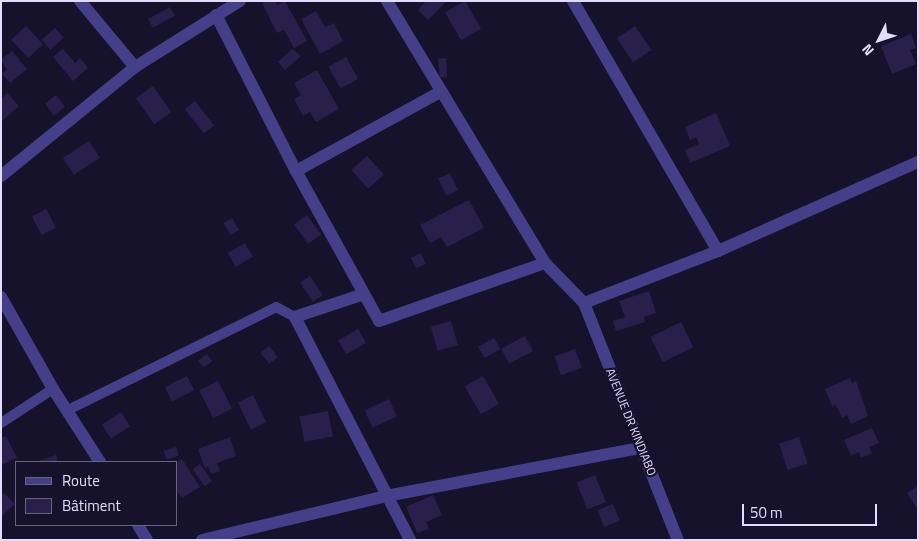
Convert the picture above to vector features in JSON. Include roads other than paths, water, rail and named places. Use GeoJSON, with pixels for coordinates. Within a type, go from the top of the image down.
{"type":"FeatureCollection","features":[{"type":"Feature","properties":{"kind":"street"},"geometry":{"type":"LineString","coordinates":[[80,1],[135,67]]}},
{"type":"Feature","properties":{"kind":"street"},"geometry":{"type":"LineString","coordinates":[[1,175],[135,67],[216,14],[240,1]]}},
{"type":"Feature","properties":{"kind":"street"},"geometry":{"type":"LineString","coordinates":[[388,1],[545,263],[584,304],[718,250],[918,162]]}},
{"type":"Feature","properties":{"kind":"street"},"geometry":{"type":"LineString","coordinates":[[573,1],[718,250]]}},
{"type":"Feature","properties":{"kind":"street"},"geometry":{"type":"LineString","coordinates":[[216,14],[296,171],[379,322],[545,263]]}},
{"type":"Feature","properties":{"kind":"street"},"geometry":{"type":"LineString","coordinates":[[296,171],[442,92]]}},
{"type":"Feature","properties":{"kind":"street"},"geometry":{"type":"LineString","coordinates":[[364,294],[295,317],[410,540]]}},
{"type":"Feature","properties":{"kind":"street"},"geometry":{"type":"LineString","coordinates":[[1,297],[53,390],[68,410],[99,461]]}},
{"type":"Feature","properties":{"kind":"street","name":"AVENUE DR KINDIABO"},"geometry":{"type":"LineString","coordinates":[[584,304],[678,540]]}},
{"type":"Feature","properties":{"kind":"street"},"geometry":{"type":"LineString","coordinates":[[202,540],[386,496],[641,448]]}},
{"type":"Feature","properties":{"kind":"street"},"geometry":{"type":"LineString","coordinates":[[139,526],[147,540]]}},
{"type":"Feature","properties":{"kind":"lane"},"geometry":{"type":"LineString","coordinates":[[68,410],[276,307],[295,317]]}},
{"type":"Feature","properties":{"kind":"lane"},"geometry":{"type":"LineString","coordinates":[[1,423],[53,390]]}}]}
